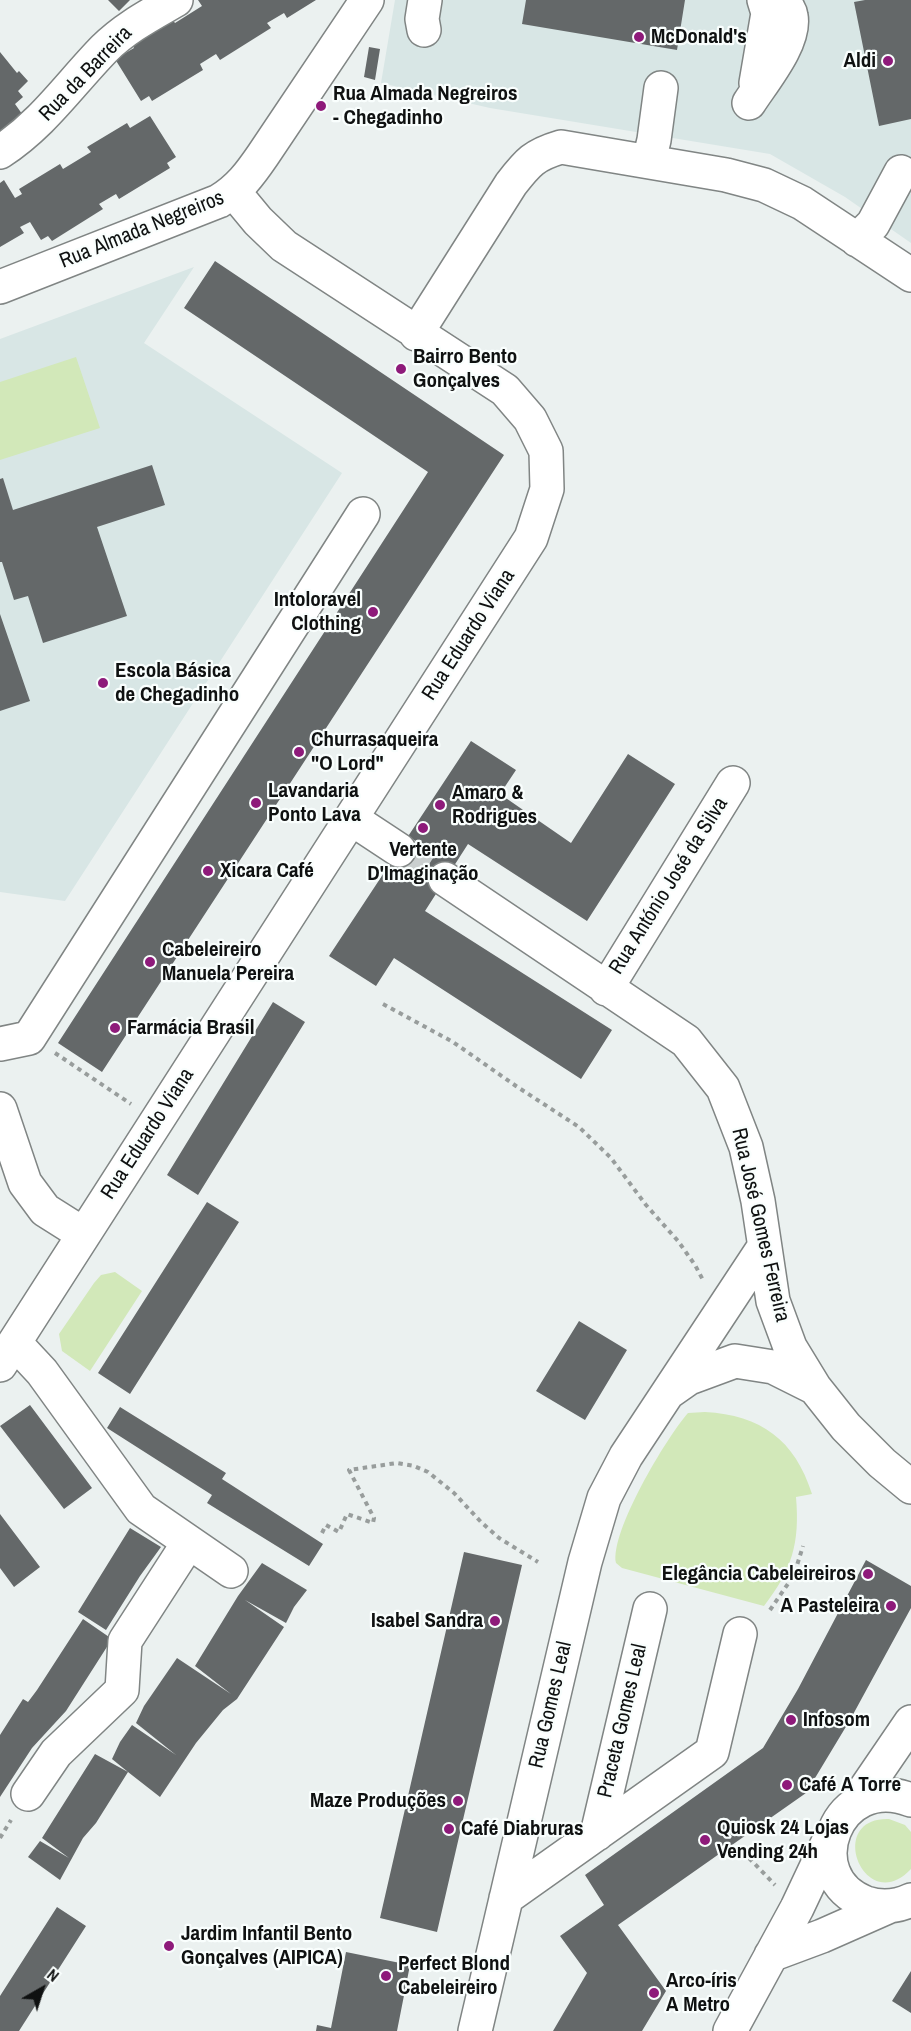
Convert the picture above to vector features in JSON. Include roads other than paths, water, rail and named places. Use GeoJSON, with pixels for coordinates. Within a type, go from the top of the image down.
{"type":"FeatureCollection","features":[{"type":"Feature","properties":{"kind":"street","name":"Rua da Barreira"},"geometry":{"type":"LineString","coordinates":[[0,152],[20,139],[39,122],[106,48],[130,26],[176,0]]}},
{"type":"Feature","properties":{"kind":"street","name":"Rua Almada Negreiros"},"geometry":{"type":"LineString","coordinates":[[0,287],[208,206],[234,192],[263,155],[367,0]]}},
{"type":"Feature","properties":{"kind":"street"},"geometry":{"type":"LineString","coordinates":[[764,0],[768,13],[752,98],[787,45],[791,16],[781,0]]}},
{"type":"Feature","properties":{"kind":"street"},"geometry":{"type":"LineString","coordinates":[[649,161],[661,88]]}},
{"type":"Feature","properties":{"kind":"street"},"geometry":{"type":"LineString","coordinates":[[416,334],[526,164],[541,153],[561,147],[726,175],[764,185],[802,203],[911,275]]}},
{"type":"Feature","properties":{"kind":"street"},"geometry":{"type":"LineString","coordinates":[[857,240],[873,224],[901,172]]}},
{"type":"Feature","properties":{"kind":"street","name":"Rua Eduardo Viana"},"geometry":{"type":"LineString","coordinates":[[7,1354],[531,538],[547,489],[546,451],[530,419],[505,390],[284,246],[258,221],[234,192]]}},
{"type":"Feature","properties":{"kind":"street"},"geometry":{"type":"LineString","coordinates":[[15,1041],[363,514]]}},
{"type":"Feature","properties":{"kind":"street","name":"Rua António José da Silva"},"geometry":{"type":"LineString","coordinates":[[606,989],[733,783]]}},
{"type":"Feature","properties":{"kind":"street"},"geometry":{"type":"LineString","coordinates":[[352,819],[399,850]]}},
{"type":"Feature","properties":{"kind":"street","name":"Rua José Gomes Ferreira"},"geometry":{"type":"LineString","coordinates":[[445,879],[686,1041],[723,1088],[746,1147],[759,1201],[773,1301],[790,1347],[815,1388],[846,1427],[882,1464],[911,1486]]}},
{"type":"Feature","properties":{"kind":"street"},"geometry":{"type":"LineString","coordinates":[[0,1109],[25,1183],[45,1210],[83,1234]]}},
{"type":"Feature","properties":{"kind":"street","name":"Rua Gomes Leal"},"geometry":{"type":"LineString","coordinates":[[475,2031],[585,1562],[604,1498],[626,1456],[665,1394],[764,1247]]}},
{"type":"Feature","properties":{"kind":"street"},"geometry":{"type":"LineString","coordinates":[[7,1354],[42,1372],[141,1509],[231,1571]]}},
{"type":"Feature","properties":{"kind":"street","name":"Rua Gomes Leal"},"geometry":{"type":"LineString","coordinates":[[665,1394],[689,1378],[735,1360],[773,1367],[815,1388]]}},
{"type":"Feature","properties":{"kind":"street"},"geometry":{"type":"LineString","coordinates":[[28,1794],[56,1753],[122,1690],[125,1641],[189,1542]]}},
{"type":"Feature","properties":{"kind":"street","name":"Praceta Gomes Leal"},"geometry":{"type":"LineString","coordinates":[[597,1834],[650,1609]]}},
{"type":"Feature","properties":{"kind":"street","name":"Praceta Gomes Leal"},"geometry":{"type":"LineString","coordinates":[[506,1898],[712,1752],[740,1634]]}},
{"type":"Feature","properties":{"kind":"street"},"geometry":{"type":"LineString","coordinates":[[855,1804],[911,1722]]}},
{"type":"Feature","properties":{"kind":"street"},"geometry":{"type":"LineString","coordinates":[[730,2031],[796,1908],[841,1817],[863,1799],[883,1794],[892,1794],[911,1800]]}},
{"type":"Feature","properties":{"kind":"street"},"geometry":{"type":"LineString","coordinates":[[832,1834],[831,1863],[845,1889],[861,1901],[880,1906],[903,1905]]}},
{"type":"Feature","properties":{"kind":"street"},"geometry":{"type":"LineString","coordinates":[[771,1955],[903,1905]]}},
{"type":"Feature","properties":{"kind":"tunnel"},"geometry":{"type":"LineString","coordinates":[[399,850],[445,879]]}},
{"type":"Feature","properties":{"kind":"place","name":"McDonald's"},"geometry":{"type":"Point","coordinates":[639,37]}},
{"type":"Feature","properties":{"kind":"place","name":"Aldi"},"geometry":{"type":"Point","coordinates":[888,61]}},
{"type":"Feature","properties":{"kind":"place","name":"Rua Almada Negreiros - Chegadinho"},"geometry":{"type":"Point","coordinates":[321,106]}},
{"type":"Feature","properties":{"kind":"place","name":"Bairro Bento Gonçalves"},"geometry":{"type":"Point","coordinates":[401,369]}},
{"type":"Feature","properties":{"kind":"place","name":"Intoloravel Clothing"},"geometry":{"type":"Point","coordinates":[373,612]}},
{"type":"Feature","properties":{"kind":"place","name":"Escola Básica de Chegadinho"},"geometry":{"type":"Point","coordinates":[103,683]}},
{"type":"Feature","properties":{"kind":"place","name":"Churrasaqueira \"O Lord\""},"geometry":{"type":"Point","coordinates":[299,752]}},
{"type":"Feature","properties":{"kind":"place","name":"Lavandaria Ponto Lava"},"geometry":{"type":"Point","coordinates":[256,803]}},
{"type":"Feature","properties":{"kind":"place","name":"Amaro & Rodrigues"},"geometry":{"type":"Point","coordinates":[440,805]}},
{"type":"Feature","properties":{"kind":"place","name":"Vertente D'Imaginação"},"geometry":{"type":"Point","coordinates":[423,828]}},
{"type":"Feature","properties":{"kind":"place","name":"Xicara Café"},"geometry":{"type":"Point","coordinates":[208,871]}},
{"type":"Feature","properties":{"kind":"place","name":"Cabeleireiro Manuela Pereira"},"geometry":{"type":"Point","coordinates":[150,962]}},
{"type":"Feature","properties":{"kind":"place","name":"Farmácia Brasil"},"geometry":{"type":"Point","coordinates":[115,1028]}},
{"type":"Feature","properties":{"kind":"place","name":"Elegância Cabeleireiros"},"geometry":{"type":"Point","coordinates":[868,1574]}},
{"type":"Feature","properties":{"kind":"place","name":"A Pasteleira"},"geometry":{"type":"Point","coordinates":[891,1606]}},
{"type":"Feature","properties":{"kind":"place","name":"Isabel Sandra"},"geometry":{"type":"Point","coordinates":[495,1621]}},
{"type":"Feature","properties":{"kind":"place","name":"Infosom"},"geometry":{"type":"Point","coordinates":[791,1720]}},
{"type":"Feature","properties":{"kind":"place","name":"Café A Torre"},"geometry":{"type":"Point","coordinates":[787,1785]}},
{"type":"Feature","properties":{"kind":"place","name":"Maze Produções"},"geometry":{"type":"Point","coordinates":[458,1801]}},
{"type":"Feature","properties":{"kind":"place","name":"Café Diabruras"},"geometry":{"type":"Point","coordinates":[449,1829]}},
{"type":"Feature","properties":{"kind":"place","name":"Quiosk 24 Lojas Vending 24h"},"geometry":{"type":"Point","coordinates":[705,1840]}},
{"type":"Feature","properties":{"kind":"place","name":"Jardim Infantil Bento Gonçalves (AIPICA)"},"geometry":{"type":"Point","coordinates":[169,1946]}},
{"type":"Feature","properties":{"kind":"place","name":"Perfect Blond Cabeleireiro"},"geometry":{"type":"Point","coordinates":[386,1976]}},
{"type":"Feature","properties":{"kind":"place","name":"Arco-íris A Metro"},"geometry":{"type":"Point","coordinates":[654,1993]}}]}
